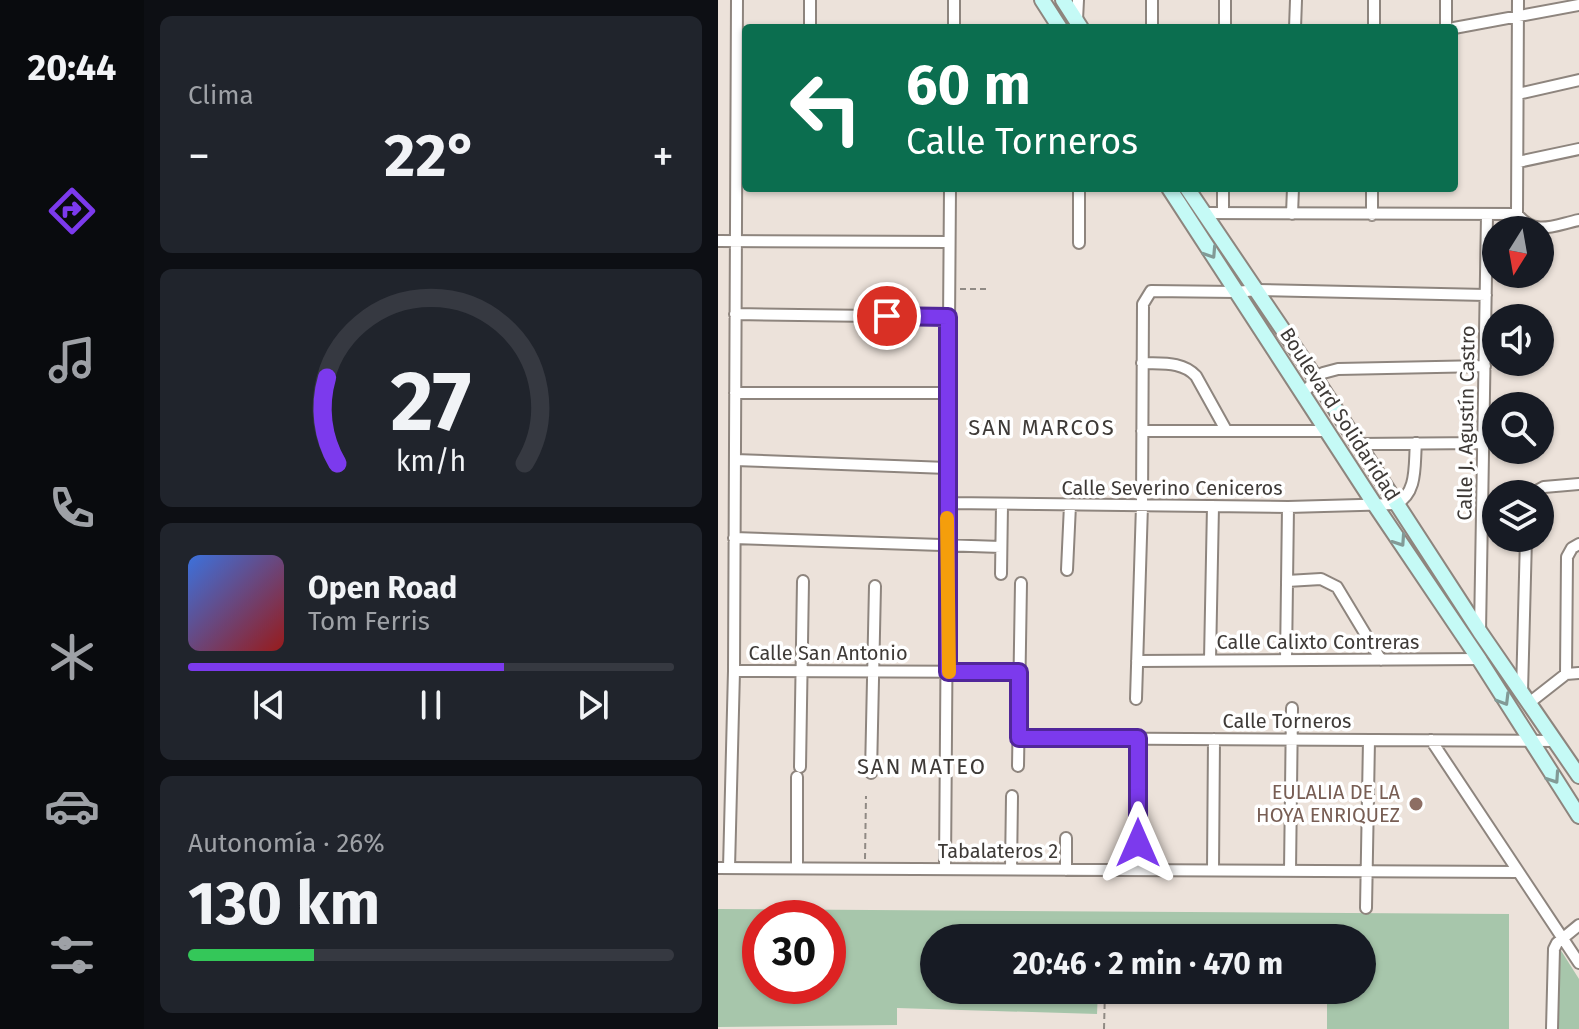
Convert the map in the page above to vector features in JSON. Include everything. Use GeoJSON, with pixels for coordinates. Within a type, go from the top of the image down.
{"type":"FeatureCollection","features":[{"type":"Feature","properties":{"kind":"main road"},"geometry":{"type":"LineString","coordinates":[[1042,0],[1057,24]]}},
{"type":"Feature","properties":{"kind":"main road"},"geometry":{"type":"LineString","coordinates":[[1063,0],[1078,24]]}},
{"type":"Feature","properties":{"kind":"main road","name":"Boulevard Solidaridad"},"geometry":{"type":"LineString","coordinates":[[1172,192],[1579,816]]}},
{"type":"Feature","properties":{"kind":"main road","name":"Boulevard Solidaridad"},"geometry":{"type":"LineString","coordinates":[[1190,192],[1316,379],[1480,632],[1579,776]]}},
{"type":"Feature","properties":{"kind":"street"},"geometry":{"type":"LineString","coordinates":[[723,868],[734,671],[736,241],[741,162],[737,0]]}},
{"type":"Feature","properties":{"kind":"street"},"geometry":{"type":"LineString","coordinates":[[810,0],[810,24]]}},
{"type":"Feature","properties":{"kind":"street"},"geometry":{"type":"LineString","coordinates":[[954,0],[954,24]]}},
{"type":"Feature","properties":{"kind":"street"},"geometry":{"type":"LineString","coordinates":[[1078,0],[1079,24]]}},
{"type":"Feature","properties":{"kind":"street"},"geometry":{"type":"LineString","coordinates":[[1152,0],[1152,24]]}},
{"type":"Feature","properties":{"kind":"street"},"geometry":{"type":"LineString","coordinates":[[1225,0],[1225,24]]}},
{"type":"Feature","properties":{"kind":"street"},"geometry":{"type":"LineString","coordinates":[[1295,24],[1296,0]]}},
{"type":"Feature","properties":{"kind":"street"},"geometry":{"type":"LineString","coordinates":[[1374,0],[1374,24]]}},
{"type":"Feature","properties":{"kind":"street"},"geometry":{"type":"LineString","coordinates":[[1446,0],[1446,24]]}},
{"type":"Feature","properties":{"kind":"street"},"geometry":{"type":"LineString","coordinates":[[1518,0],[1517,214],[1525,224],[1535,229],[1579,220]]}},
{"type":"Feature","properties":{"kind":"street"},"geometry":{"type":"LineString","coordinates":[[1458,27],[1579,5]]}},
{"type":"Feature","properties":{"kind":"street"},"geometry":{"type":"LineString","coordinates":[[1518,94],[1579,80]]}},
{"type":"Feature","properties":{"kind":"street"},"geometry":{"type":"LineString","coordinates":[[1518,162],[1579,149]]}},
{"type":"Feature","properties":{"kind":"street"},"geometry":{"type":"LineString","coordinates":[[945,869],[950,192]]}},
{"type":"Feature","properties":{"kind":"street"},"geometry":{"type":"LineString","coordinates":[[1079,192],[1079,243]]}},
{"type":"Feature","properties":{"kind":"street"},"geometry":{"type":"LineString","coordinates":[[1223,192],[1223,212]]}},
{"type":"Feature","properties":{"kind":"street"},"geometry":{"type":"LineString","coordinates":[[1292,214],[1293,192]]}},
{"type":"Feature","properties":{"kind":"street"},"geometry":{"type":"LineString","coordinates":[[1372,192],[1372,215]]}},
{"type":"Feature","properties":{"kind":"street"},"geometry":{"type":"LineString","coordinates":[[1204,213],[1517,214]]}},
{"type":"Feature","properties":{"kind":"street","name":"Calle J. Agustín Castro"},"geometry":{"type":"LineString","coordinates":[[1486,304],[1487,215]]}},
{"type":"Feature","properties":{"kind":"street"},"geometry":{"type":"LineString","coordinates":[[718,241],[949,242]]}},
{"type":"Feature","properties":{"kind":"street"},"geometry":{"type":"LineString","coordinates":[[1136,699],[1142,505],[1143,304],[1151,291],[1486,295]]}},
{"type":"Feature","properties":{"kind":"street"},"geometry":{"type":"LineString","coordinates":[[735,314],[948,317]]}},
{"type":"Feature","properties":{"kind":"street"},"geometry":{"type":"LineString","coordinates":[[1142,363],[1180,365],[1189,369],[1226,430]]}},
{"type":"Feature","properties":{"kind":"street"},"geometry":{"type":"LineString","coordinates":[[1302,394],[1323,373],[1338,369],[1482,366]]}},
{"type":"Feature","properties":{"kind":"street"},"geometry":{"type":"LineString","coordinates":[[735,393],[948,393]]}},
{"type":"Feature","properties":{"kind":"street"},"geometry":{"type":"LineString","coordinates":[[1142,431],[1326,431]]}},
{"type":"Feature","properties":{"kind":"street"},"geometry":{"type":"LineString","coordinates":[[1396,504],[1410,492],[1416,443]]}},
{"type":"Feature","properties":{"kind":"street"},"geometry":{"type":"LineString","coordinates":[[1356,444],[1482,443]]}},
{"type":"Feature","properties":{"kind":"street"},"geometry":{"type":"LineString","coordinates":[[735,460],[947,468]]}},
{"type":"Feature","properties":{"kind":"street","name":"Calle J. Agustín Castro"},"geometry":{"type":"LineString","coordinates":[[1480,632],[1484,464]]}},
{"type":"Feature","properties":{"kind":"street"},"geometry":{"type":"LineString","coordinates":[[1554,486],[1579,484]]}},
{"type":"Feature","properties":{"kind":"street","name":"Calle Severino Ceniceros"},"geometry":{"type":"LineString","coordinates":[[948,503],[1288,507],[1396,504]]}},
{"type":"Feature","properties":{"kind":"street"},"geometry":{"type":"LineString","coordinates":[[1001,574],[1002,505]]}},
{"type":"Feature","properties":{"kind":"street"},"geometry":{"type":"LineString","coordinates":[[1067,570],[1070,505]]}},
{"type":"Feature","properties":{"kind":"street"},"geometry":{"type":"LineString","coordinates":[[1210,660],[1213,506]]}},
{"type":"Feature","properties":{"kind":"street"},"geometry":{"type":"LineString","coordinates":[[1286,660],[1288,507]]}},
{"type":"Feature","properties":{"kind":"street"},"geometry":{"type":"LineString","coordinates":[[734,538],[1001,547]]}},
{"type":"Feature","properties":{"kind":"street"},"geometry":{"type":"LineString","coordinates":[[1566,674],[1567,557],[1572,548],[1579,544]]}},
{"type":"Feature","properties":{"kind":"street"},"geometry":{"type":"LineString","coordinates":[[1526,552],[1526,697],[1566,674],[1579,673]]}},
{"type":"Feature","properties":{"kind":"street"},"geometry":{"type":"LineString","coordinates":[[1287,581],[1321,579],[1337,587],[1381,660]]}},
{"type":"Feature","properties":{"kind":"street"},"geometry":{"type":"LineString","coordinates":[[797,868],[803,581]]}},
{"type":"Feature","properties":{"kind":"street"},"geometry":{"type":"LineString","coordinates":[[1018,766],[1021,583]]}},
{"type":"Feature","properties":{"kind":"street"},"geometry":{"type":"LineString","coordinates":[[871,773],[875,586]]}},
{"type":"Feature","properties":{"kind":"street","name":"Calle Calixto Contreras"},"geometry":{"type":"LineString","coordinates":[[1137,661],[1499,659]]}},
{"type":"Feature","properties":{"kind":"street","name":"Calle San Antonio"},"geometry":{"type":"LineString","coordinates":[[734,671],[1019,672]]}},
{"type":"Feature","properties":{"kind":"street"},"geometry":{"type":"LineString","coordinates":[[1290,871],[1292,708]]}},
{"type":"Feature","properties":{"kind":"street","name":"Calle Torneros"},"geometry":{"type":"LineString","coordinates":[[1019,738],[1555,741]]}},
{"type":"Feature","properties":{"kind":"street"},"geometry":{"type":"LineString","coordinates":[[1138,738],[1138,870]]}},
{"type":"Feature","properties":{"kind":"street"},"geometry":{"type":"LineString","coordinates":[[1213,870],[1214,739]]}},
{"type":"Feature","properties":{"kind":"street"},"geometry":{"type":"LineString","coordinates":[[1366,908],[1369,740]]}},
{"type":"Feature","properties":{"kind":"street"},"geometry":{"type":"LineString","coordinates":[[1431,740],[1579,963]]}},
{"type":"Feature","properties":{"kind":"street"},"geometry":{"type":"LineString","coordinates":[[1011,869],[1012,796]]}},
{"type":"Feature","properties":{"kind":"street"},"geometry":{"type":"LineString","coordinates":[[1066,838],[1066,870]]}},
{"type":"Feature","properties":{"kind":"street","name":"Tabalateros 2"},"geometry":{"type":"LineString","coordinates":[[723,868],[1518,872]]}},
{"type":"Feature","properties":{"kind":"street"},"geometry":{"type":"LineString","coordinates":[[1552,1029],[1554,949],[1579,925]]}},
{"type":"Feature","properties":{"kind":"path"},"geometry":{"type":"LineString","coordinates":[[949,289],[987,289]]}},
{"type":"Feature","properties":{"kind":"path"},"geometry":{"type":"LineString","coordinates":[[865,869],[866,796]]}},
{"type":"Feature","properties":{"kind":"path"},"geometry":{"type":"LineString","coordinates":[[1104,1029],[1105,1004]]}},
{"type":"Feature","properties":{"kind":"green space"},"geometry":{"type":"Polygon","coordinates":[[[718,909],[742,909],[742,1004],[846,1004],[846,910],[1509,914],[1509,1029],[1327,1029],[1327,1004],[1376,1004],[1376,924],[920,924],[920,1004],[1097,1004],[1097,1014],[897,1008],[897,1025],[718,1027],[718,909]]]}},
{"type":"Feature","properties":{"kind":"green space"},"geometry":{"type":"Polygon","coordinates":[[[1560,949],[1579,979],[1579,1029],[1558,1029],[1560,949]]]}},
{"type":"Feature","properties":{"kind":"slow traffic"},"geometry":{"type":"LineString","coordinates":[[947,518],[949,672]]}},
{"type":"Feature","properties":{"kind":"place","name":"EULALIA DE LA HOYA ENRIQUEZ"},"geometry":{"type":"Point","coordinates":[1416,804]}},
{"type":"Feature","properties":{"kind":"district","name":"SAN MARCOS"},"geometry":{"type":"Point","coordinates":[1042,427]}},
{"type":"Feature","properties":{"kind":"district","name":"SAN MATEO"},"geometry":{"type":"Point","coordinates":[922,766]}},
{"type":"Feature","properties":{"kind":"route"},"geometry":{"type":"LineString","coordinates":[[887,316],[948,317],[948,672],[1019,672],[1019,738],[1138,738],[1138,843]]}}]}
